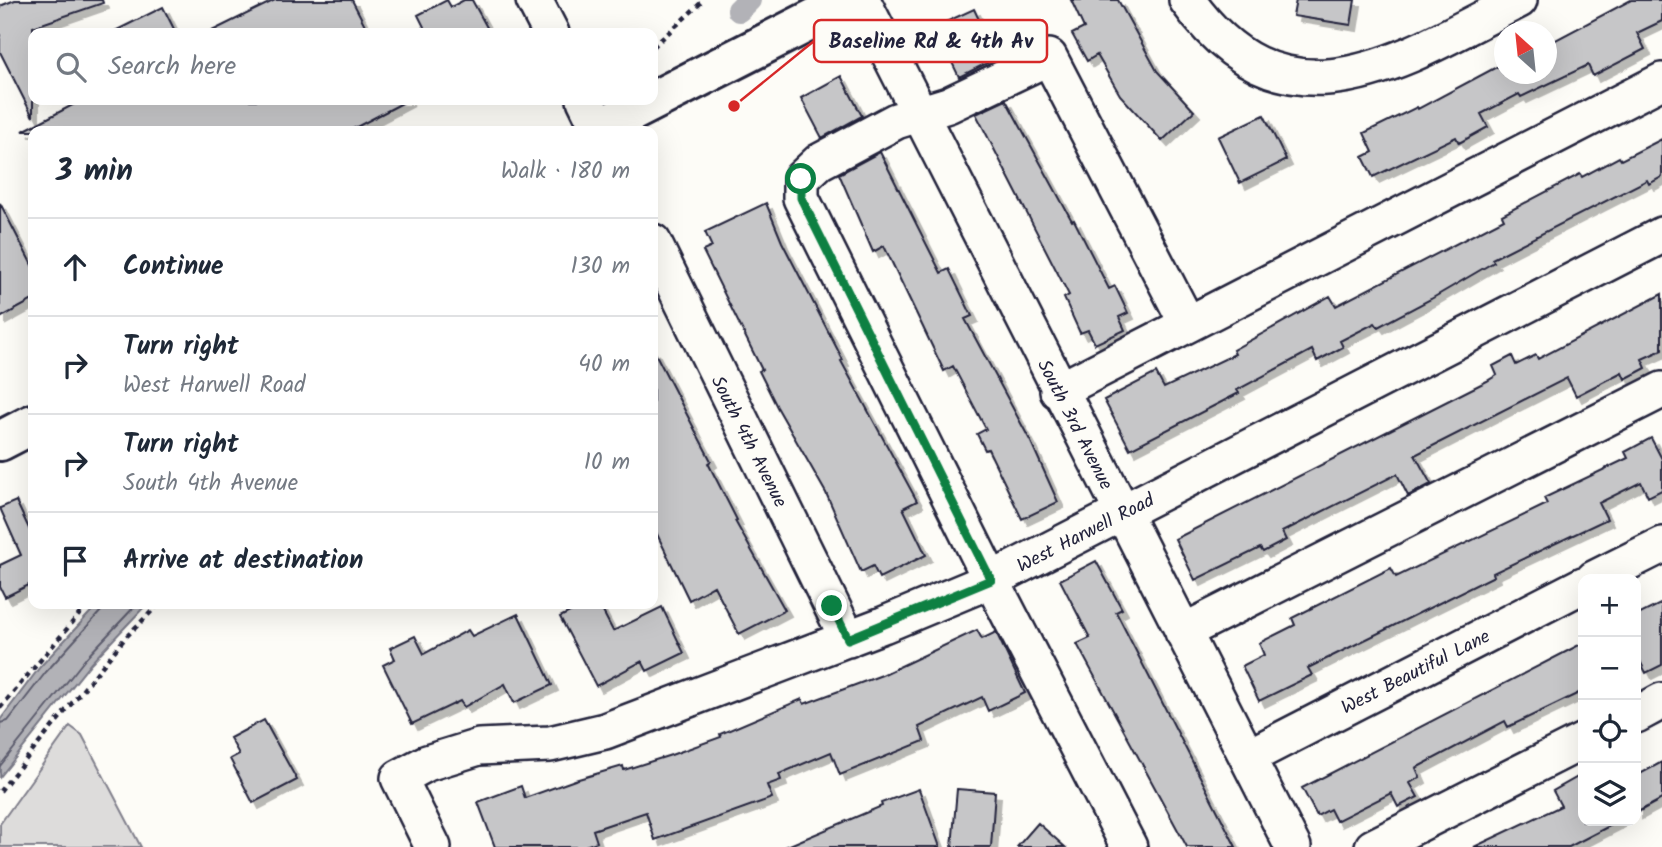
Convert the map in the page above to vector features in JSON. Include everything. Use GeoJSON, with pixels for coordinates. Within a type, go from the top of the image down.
{"type":"FeatureCollection","features":[{"type":"Feature","properties":{"kind":"main road"},"geometry":{"type":"LineString","coordinates":[[658,93],[851,0]]}},
{"type":"Feature","properties":{"kind":"main road"},"geometry":{"type":"LineString","coordinates":[[595,123],[632,105]]}},
{"type":"Feature","properties":{"kind":"main road"},"geometry":{"type":"LineString","coordinates":[[0,442],[28,427]]}},
{"type":"Feature","properties":{"kind":"street"},"geometry":{"type":"LineString","coordinates":[[534,0],[548,28]]}},
{"type":"Feature","properties":{"kind":"street","name":"South 3rd Avenue"},"geometry":{"type":"LineString","coordinates":[[862,0],[1058,391],[1293,847]]}},
{"type":"Feature","properties":{"kind":"street"},"geometry":{"type":"LineString","coordinates":[[1187,0],[1211,32],[1265,69],[1313,78],[1373,70],[1433,44],[1519,0]]}},
{"type":"Feature","properties":{"kind":"street"},"geometry":{"type":"LineString","coordinates":[[1129,847],[991,580],[801,198],[801,179],[819,162],[896,121],[948,104],[1049,57],[1187,323]]}},
{"type":"Feature","properties":{"kind":"street"},"geometry":{"type":"LineString","coordinates":[[1058,391],[1662,81]]}},
{"type":"Feature","properties":{"kind":"street","name":"West Harwell Road"},"geometry":{"type":"LineString","coordinates":[[433,847],[399,778],[427,763],[479,747],[550,744],[605,731],[848,639],[991,580],[1662,234]]}},
{"type":"Feature","properties":{"kind":"street","name":"South 4th Avenue"},"geometry":{"type":"LineString","coordinates":[[658,252],[848,639]]}},
{"type":"Feature","properties":{"kind":"street"},"geometry":{"type":"LineString","coordinates":[[1183,632],[1662,390]]}},
{"type":"Feature","properties":{"kind":"street"},"geometry":{"type":"LineString","coordinates":[[1604,574],[1662,545]]}},
{"type":"Feature","properties":{"kind":"street","name":"West Beautiful Lane"},"geometry":{"type":"LineString","coordinates":[[1248,757],[1578,588]]}},
{"type":"Feature","properties":{"kind":"street"},"geometry":{"type":"LineString","coordinates":[[1641,712],[1662,701]]}},
{"type":"Feature","properties":{"kind":"street"},"geometry":{"type":"LineString","coordinates":[[1373,847],[1578,744]]}},
{"type":"Feature","properties":{"kind":"path"},"geometry":{"type":"LineString","coordinates":[[658,42],[704,0]]}},
{"type":"Feature","properties":{"kind":"path"},"geometry":{"type":"LineString","coordinates":[[0,708],[84,609]]}},
{"type":"Feature","properties":{"kind":"path"},"geometry":{"type":"LineString","coordinates":[[0,791],[126,636],[154,609]]}},
{"type":"Feature","properties":{"kind":"shaded area"},"geometry":{"type":"Polygon","coordinates":[[[70,726],[82,735],[141,847],[0,847],[0,824],[70,726]]]}},
{"type":"Feature","properties":{"kind":"water"},"geometry":{"type":"Polygon","coordinates":[[[93,609],[142,609],[91,663],[0,777],[0,720],[40,667],[93,609]]]}},
{"type":"Feature","properties":{"kind":"building"},"geometry":{"type":"Polygon","coordinates":[[[15,0],[102,0],[103,3],[28,28],[28,105],[33,105],[33,117],[0,52],[0,6],[15,0]]]}},
{"type":"Feature","properties":{"kind":"building"},"geometry":{"type":"Polygon","coordinates":[[[275,0],[352,0],[366,28],[218,28],[275,0]]]}},
{"type":"Feature","properties":{"kind":"building"},"geometry":{"type":"Polygon","coordinates":[[[447,0],[451,7],[464,0],[472,0],[487,28],[424,28],[418,15],[447,0]]]}},
{"type":"Feature","properties":{"kind":"building"},"geometry":{"type":"Polygon","coordinates":[[[1071,0],[1118,0],[1157,71],[1194,111],[1162,141],[1120,95],[1097,55],[1087,61],[1072,34],[1084,28],[1071,0]]]}},
{"type":"Feature","properties":{"kind":"building"},"geometry":{"type":"Polygon","coordinates":[[[1296,0],[1355,0],[1351,25],[1293,16],[1296,0]]]}},
{"type":"Feature","properties":{"kind":"building"},"geometry":{"type":"Polygon","coordinates":[[[1631,0],[1662,0],[1662,21],[1637,33],[1645,49],[1593,76],[1588,65],[1557,80],[1557,39],[1631,0]]]}},
{"type":"Feature","properties":{"kind":"building"},"geometry":{"type":"Polygon","coordinates":[[[163,7],[174,28],[121,28],[163,7]]]}},
{"type":"Feature","properties":{"kind":"building"},"geometry":{"type":"Polygon","coordinates":[[[974,9],[997,58],[959,77],[935,27],[974,9]]]}},
{"type":"Feature","properties":{"kind":"building"},"geometry":{"type":"Polygon","coordinates":[[[1494,68],[1494,84],[1548,84],[1521,97],[1519,94],[1481,114],[1488,127],[1459,143],[1456,137],[1373,177],[1363,157],[1373,152],[1364,133],[1417,107],[1418,109],[1494,68]]]}},
{"type":"Feature","properties":{"kind":"building"},"geometry":{"type":"Polygon","coordinates":[[[841,76],[862,116],[822,138],[801,98],[841,76]]]}},
{"type":"Feature","properties":{"kind":"building"},"geometry":{"type":"Polygon","coordinates":[[[1006,100],[1072,221],[1074,220],[1109,289],[1115,286],[1128,313],[1119,317],[1125,330],[1095,344],[1088,330],[1080,333],[1064,298],[1069,295],[976,114],[1006,100]]]}},
{"type":"Feature","properties":{"kind":"building"},"geometry":{"type":"Polygon","coordinates":[[[72,105],[398,105],[359,126],[33,126],[72,105]]]}},
{"type":"Feature","properties":{"kind":"building"},"geometry":{"type":"Polygon","coordinates":[[[1264,115],[1286,160],[1240,183],[1218,137],[1264,115]]]}},
{"type":"Feature","properties":{"kind":"building"},"geometry":{"type":"Polygon","coordinates":[[[1662,139],[1662,177],[1649,184],[1647,180],[1492,259],[1494,262],[1431,299],[1378,327],[1375,323],[1340,341],[1343,347],[1317,361],[1312,350],[1237,390],[1239,393],[1130,449],[1104,400],[1156,373],[1164,388],[1235,354],[1233,350],[1330,296],[1336,306],[1504,219],[1502,215],[1580,174],[1582,177],[1619,157],[1621,160],[1662,139]]]}},
{"type":"Feature","properties":{"kind":"building"},"geometry":{"type":"Polygon","coordinates":[[[880,152],[941,273],[949,269],[972,316],[965,319],[1031,442],[1058,502],[1022,519],[988,449],[985,450],[977,434],[986,429],[953,366],[944,371],[884,246],[873,252],[839,174],[880,152]]]}},
{"type":"Feature","properties":{"kind":"building"},"geometry":{"type":"Polygon","coordinates":[[[0,203],[28,257],[28,303],[0,318],[0,203]]]}},
{"type":"Feature","properties":{"kind":"building"},"geometry":{"type":"Polygon","coordinates":[[[766,203],[782,242],[843,360],[841,361],[917,501],[903,508],[926,555],[879,578],[873,566],[861,572],[826,493],[777,407],[759,371],[762,370],[703,251],[712,247],[705,232],[766,203]]]}},
{"type":"Feature","properties":{"kind":"building"},"geometry":{"type":"Polygon","coordinates":[[[1662,294],[1662,350],[1642,359],[1646,368],[1625,379],[1622,372],[1576,396],[1567,378],[1415,455],[1431,484],[1408,496],[1397,474],[1282,532],[1286,540],[1263,552],[1260,548],[1195,580],[1175,539],[1487,381],[1497,375],[1493,366],[1512,356],[1516,365],[1536,355],[1538,359],[1662,294]]]}},
{"type":"Feature","properties":{"kind":"building"},"geometry":{"type":"Polygon","coordinates":[[[658,359],[711,461],[708,463],[737,520],[735,521],[785,610],[739,634],[714,586],[689,600],[658,536],[658,359]]]}},
{"type":"Feature","properties":{"kind":"building"},"geometry":{"type":"Polygon","coordinates":[[[1651,438],[1662,459],[1662,490],[1648,497],[1641,482],[1599,503],[1607,519],[1493,573],[1494,576],[1308,668],[1312,675],[1259,701],[1242,666],[1264,655],[1259,643],[1295,625],[1292,618],[1391,568],[1396,577],[1547,504],[1544,498],[1628,458],[1625,452],[1651,438]]]}},
{"type":"Feature","properties":{"kind":"building"},"geometry":{"type":"Polygon","coordinates":[[[16,501],[28,526],[28,586],[5,597],[0,587],[0,565],[21,555],[0,508],[16,501]]]}},
{"type":"Feature","properties":{"kind":"building"},"geometry":{"type":"Polygon","coordinates":[[[1096,561],[1122,609],[1116,612],[1236,847],[1187,847],[1077,644],[1090,638],[1060,580],[1096,561]]]}},
{"type":"Feature","properties":{"kind":"building"},"geometry":{"type":"Polygon","coordinates":[[[1662,603],[1662,665],[1646,673],[1641,663],[1641,614],[1662,603]]]}},
{"type":"Feature","properties":{"kind":"building"},"geometry":{"type":"Polygon","coordinates":[[[662,607],[684,653],[647,671],[642,661],[596,686],[560,617],[575,609],[602,609],[613,631],[662,607]]]}},
{"type":"Feature","properties":{"kind":"building"},"geometry":{"type":"Polygon","coordinates":[[[518,614],[552,685],[514,703],[505,684],[464,707],[460,701],[412,724],[383,665],[395,659],[390,648],[415,636],[424,654],[468,630],[472,636],[518,614]]]}},
{"type":"Feature","properties":{"kind":"building"},"geometry":{"type":"Polygon","coordinates":[[[977,630],[982,639],[996,632],[1025,693],[988,711],[982,697],[919,727],[924,741],[840,775],[831,752],[779,774],[781,780],[767,785],[772,798],[655,840],[646,812],[593,830],[597,842],[582,847],[495,847],[478,802],[521,786],[525,798],[575,780],[623,766],[624,770],[671,755],[721,737],[720,734],[802,699],[804,704],[882,675],[977,630]]]}},
{"type":"Feature","properties":{"kind":"building"},"geometry":{"type":"Polygon","coordinates":[[[1578,646],[1578,693],[1508,727],[1505,721],[1416,768],[1420,777],[1410,783],[1418,797],[1398,807],[1391,793],[1336,821],[1330,809],[1317,816],[1302,788],[1578,646]]]}},
{"type":"Feature","properties":{"kind":"building"},"geometry":{"type":"Polygon","coordinates":[[[264,720],[297,780],[253,803],[230,759],[239,754],[230,738],[264,720]]]}},
{"type":"Feature","properties":{"kind":"building"},"geometry":{"type":"Polygon","coordinates":[[[1662,762],[1662,799],[1641,810],[1641,773],[1662,762]]]}},
{"type":"Feature","properties":{"kind":"building"},"geometry":{"type":"Polygon","coordinates":[[[1578,777],[1578,826],[1609,826],[1569,847],[1474,847],[1561,806],[1553,791],[1578,777]]]}},
{"type":"Feature","properties":{"kind":"building"},"geometry":{"type":"Polygon","coordinates":[[[919,789],[940,847],[785,847],[882,806],[881,803],[919,789]]]}},
{"type":"Feature","properties":{"kind":"building"},"geometry":{"type":"Polygon","coordinates":[[[957,789],[995,792],[991,847],[952,847],[957,789]]]}},
{"type":"Feature","properties":{"kind":"building"},"geometry":{"type":"Polygon","coordinates":[[[1038,823],[1065,847],[1017,847],[1038,823]]]}},
{"type":"Feature","properties":{"kind":"waterway"},"geometry":{"type":"LineString","coordinates":[[739,10],[749,0]]}},
{"type":"Feature","properties":{"kind":"place","name":"Baseline Rd & 4th Av"},"geometry":{"type":"Point","coordinates":[734,106]}},
{"type":"Feature","properties":{"kind":"route"},"geometry":{"type":"LineString","coordinates":[[801,179],[801,198],[991,580],[848,639],[832,606]]}}]}
